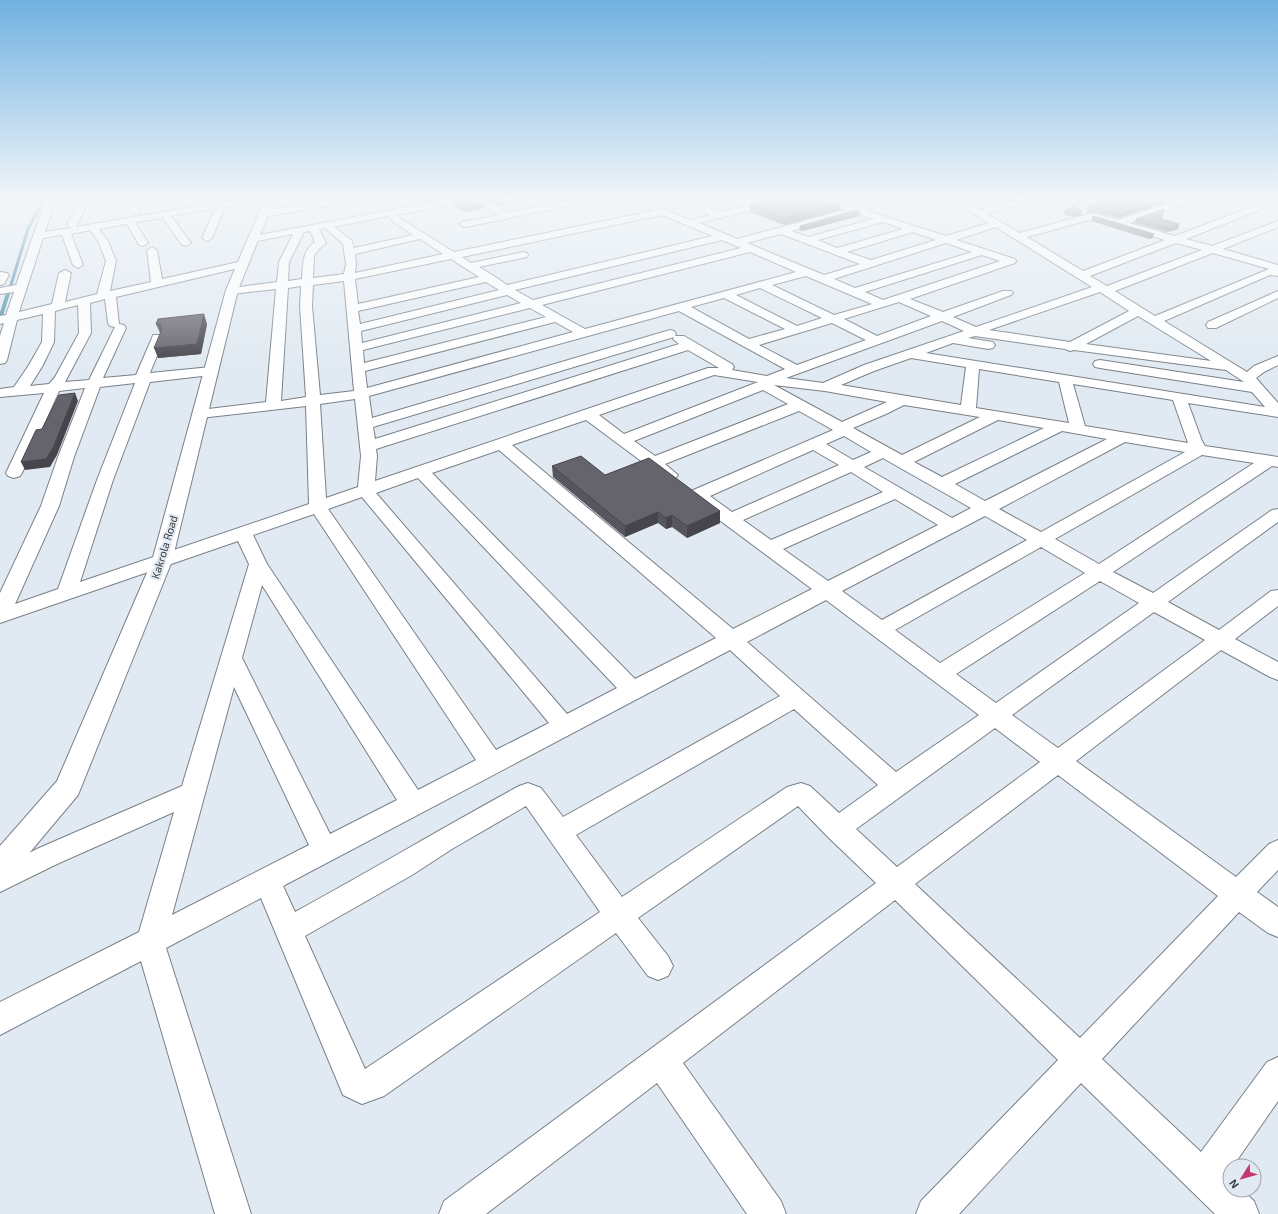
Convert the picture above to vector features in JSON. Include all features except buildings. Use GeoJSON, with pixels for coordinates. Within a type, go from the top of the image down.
{"type":"FeatureCollection","features":[{"type":"Feature","properties":{"kind":"street"},"geometry":{"type":"LineString","coordinates":[[0,360],[6,319],[8,288],[27,256]]}},
{"type":"Feature","properties":{"kind":"street"},"geometry":{"type":"LineString","coordinates":[[76,256],[78,265]]}},
{"type":"Feature","properties":{"kind":"street"},"geometry":{"type":"LineString","coordinates":[[0,615],[50,506],[66,457],[117,326],[107,294],[111,261],[109,256]]}},
{"type":"Feature","properties":{"kind":"street"},"geometry":{"type":"LineString","coordinates":[[153,256],[157,283]]}},
{"type":"Feature","properties":{"kind":"street","name":"Kakrola Road"},"geometry":{"type":"LineString","coordinates":[[0,867],[68,787],[162,561],[232,291],[246,256]]}},
{"type":"Feature","properties":{"kind":"street"},"geometry":{"type":"LineString","coordinates":[[273,406],[284,262],[288,256]]}},
{"type":"Feature","properties":{"kind":"street"},"geometry":{"type":"LineString","coordinates":[[309,256],[306,306],[313,400],[318,508],[492,764]]}},
{"type":"Feature","properties":{"kind":"street"},"geometry":{"type":"LineString","coordinates":[[350,256],[351,264],[350,277],[355,295],[352,309],[369,456],[366,491],[564,727]]}},
{"type":"Feature","properties":{"kind":"street"},"geometry":{"type":"LineString","coordinates":[[232,291],[350,277],[452,256],[490,278],[507,290],[533,303],[582,332]]}},
{"type":"Feature","properties":{"kind":"street"},"geometry":{"type":"LineString","coordinates":[[458,272],[472,267],[520,256]]}},
{"type":"Feature","properties":{"kind":"street"},"geometry":{"type":"LineString","coordinates":[[354,329],[647,256]]}},
{"type":"Feature","properties":{"kind":"street"},"geometry":{"type":"LineString","coordinates":[[356,348],[723,256]]}},
{"type":"Feature","properties":{"kind":"street"},"geometry":{"type":"LineString","coordinates":[[767,256],[883,304]]}},
{"type":"Feature","properties":{"kind":"street"},"geometry":{"type":"LineString","coordinates":[[773,258],[780,256]]}},
{"type":"Feature","properties":{"kind":"street"},"geometry":{"type":"LineString","coordinates":[[850,256],[871,264]]}},
{"type":"Feature","properties":{"kind":"street"},"geometry":{"type":"LineString","coordinates":[[824,279],[897,256]]}},
{"type":"Feature","properties":{"kind":"street"},"geometry":{"type":"LineString","coordinates":[[854,292],[969,256]]}},
{"type":"Feature","properties":{"kind":"street"},"geometry":{"type":"LineString","coordinates":[[993,256],[1011,261]]}},
{"type":"Feature","properties":{"kind":"street"},"geometry":{"type":"LineString","coordinates":[[748,344],[883,304],[1028,256]]}},
{"type":"Feature","properties":{"kind":"street"},"geometry":{"type":"LineString","coordinates":[[1053,256],[1138,312],[1231,368],[1252,383],[1277,410]]}},
{"type":"Feature","properties":{"kind":"street"},"geometry":{"type":"LineString","coordinates":[[1082,275],[1133,256]]}},
{"type":"Feature","properties":{"kind":"street"},"geometry":{"type":"LineString","coordinates":[[825,387],[869,368],[974,331],[1103,289],[1198,256]]}},
{"type":"Feature","properties":{"kind":"street"},"geometry":{"type":"LineString","coordinates":[[1234,256],[1278,268]]}},
{"type":"Feature","properties":{"kind":"street"},"geometry":{"type":"LineString","coordinates":[[6,319],[53,306],[243,264]]}},
{"type":"Feature","properties":{"kind":"street"},"geometry":{"type":"LineString","coordinates":[[200,414],[361,394],[582,332],[807,272]]}},
{"type":"Feature","properties":{"kind":"street"},"geometry":{"type":"LineString","coordinates":[[1154,321],[1269,272],[1278,273]]}},
{"type":"Feature","properties":{"kind":"street"},"geometry":{"type":"LineString","coordinates":[[19,391],[36,365],[48,342],[53,306],[65,273]]}},
{"type":"Feature","properties":{"kind":"street"},"geometry":{"type":"LineString","coordinates":[[0,275],[3,276],[8,288]]}},
{"type":"Feature","properties":{"kind":"street"},"geometry":{"type":"LineString","coordinates":[[352,309],[490,278]]}},
{"type":"Feature","properties":{"kind":"street"},"geometry":{"type":"LineString","coordinates":[[760,284],[834,318],[877,341]]}},
{"type":"Feature","properties":{"kind":"street"},"geometry":{"type":"LineString","coordinates":[[622,440],[796,370],[1007,293]]}},
{"type":"Feature","properties":{"kind":"street"},"geometry":{"type":"LineString","coordinates":[[725,294],[796,330]]}},
{"type":"Feature","properties":{"kind":"street"},"geometry":{"type":"LineString","coordinates":[[1212,325],[1278,294]]}},
{"type":"Feature","properties":{"kind":"street"},"geometry":{"type":"LineString","coordinates":[[899,298],[974,331],[1067,356],[1138,312]]}},
{"type":"Feature","properties":{"kind":"street"},"geometry":{"type":"LineString","coordinates":[[14,473],[35,424],[53,388],[61,378],[85,333],[86,326],[84,300]]}},
{"type":"Feature","properties":{"kind":"street"},"geometry":{"type":"LineString","coordinates":[[680,306],[796,370]]}},
{"type":"Feature","properties":{"kind":"street"},"geometry":{"type":"LineString","coordinates":[[641,316],[727,367]]}},
{"type":"Feature","properties":{"kind":"street"},"geometry":{"type":"LineString","coordinates":[[358,369],[557,318]]}},
{"type":"Feature","properties":{"kind":"street"},"geometry":{"type":"LineString","coordinates":[[365,425],[670,334]]}},
{"type":"Feature","properties":{"kind":"street"},"geometry":{"type":"LineString","coordinates":[[66,594],[105,480],[158,338]]}},
{"type":"Feature","properties":{"kind":"street"},"geometry":{"type":"LineString","coordinates":[[952,339],[1067,356],[1231,368]]}},
{"type":"Feature","properties":{"kind":"street"},"geometry":{"type":"LineString","coordinates":[[368,446],[690,345]]}},
{"type":"Feature","properties":{"kind":"street"},"geometry":{"type":"LineString","coordinates":[[910,354],[1179,397],[1277,410]]}},
{"type":"Feature","properties":{"kind":"street"},"geometry":{"type":"LineString","coordinates":[[1252,383],[1259,369],[1278,360]]}},
{"type":"Feature","properties":{"kind":"street"},"geometry":{"type":"LineString","coordinates":[[1089,362],[1252,383]]}},
{"type":"Feature","properties":{"kind":"street"},"geometry":{"type":"LineString","coordinates":[[968,410],[973,364]]}},
{"type":"Feature","properties":{"kind":"street"},"geometry":{"type":"LineString","coordinates":[[0,393],[211,371]]}},
{"type":"Feature","properties":{"kind":"street"},"geometry":{"type":"LineString","coordinates":[[0,615],[318,508],[714,371],[766,383],[825,387],[1274,461]]}},
{"type":"Feature","properties":{"kind":"street"},"geometry":{"type":"LineString","coordinates":[[1065,379],[1078,429]]}},
{"type":"Feature","properties":{"kind":"street"},"geometry":{"type":"LineString","coordinates":[[766,383],[800,405],[1278,672]]}},
{"type":"Feature","properties":{"kind":"street"},"geometry":{"type":"LineString","coordinates":[[1179,397],[1194,441],[1200,450]]}},
{"type":"Feature","properties":{"kind":"street"},"geometry":{"type":"LineString","coordinates":[[697,495],[815,444],[903,399]]}},
{"type":"Feature","properties":{"kind":"street"},"geometry":{"type":"LineString","coordinates":[[653,463],[800,405]]}},
{"type":"Feature","properties":{"kind":"street"},"geometry":{"type":"LineString","coordinates":[[588,415],[1278,924]]}},
{"type":"Feature","properties":{"kind":"street"},"geometry":{"type":"LineString","coordinates":[[901,462],[997,415]]}},
{"type":"Feature","properties":{"kind":"street"},"geometry":{"type":"LineString","coordinates":[[942,484],[1061,426]]}},
{"type":"Feature","properties":{"kind":"street"},"geometry":{"type":"LineString","coordinates":[[0,1019],[1123,437]]}},
{"type":"Feature","properties":{"kind":"street"},"geometry":{"type":"LineString","coordinates":[[815,444],[952,526]]}},
{"type":"Feature","properties":{"kind":"street"},"geometry":{"type":"LineString","coordinates":[[502,445],[732,640],[895,786]]}},
{"type":"Feature","properties":{"kind":"street"},"geometry":{"type":"LineString","coordinates":[[880,630],[1200,450]]}},
{"type":"Feature","properties":{"kind":"street"},"geometry":{"type":"LineString","coordinates":[[730,519],[884,452]]}},
{"type":"Feature","properties":{"kind":"street"},"geometry":{"type":"LineString","coordinates":[[939,674],[1274,461]]}},
{"type":"Feature","properties":{"kind":"street"},"geometry":{"type":"LineString","coordinates":[[422,472],[633,691]]}},
{"type":"Feature","properties":{"kind":"street"},"geometry":{"type":"LineString","coordinates":[[769,548],[896,492]]}},
{"type":"Feature","properties":{"kind":"street"},"geometry":{"type":"LineString","coordinates":[[837,829],[895,786],[996,716],[1278,514]]}},
{"type":"Feature","properties":{"kind":"street"},"geometry":{"type":"LineString","coordinates":[[243,533],[258,564],[414,805]]}},
{"type":"Feature","properties":{"kind":"street"},"geometry":{"type":"LineString","coordinates":[[233,1214],[150,942],[258,564]]}},
{"type":"Feature","properties":{"kind":"street"},"geometry":{"type":"LineString","coordinates":[[457,1214],[1278,596]]}},
{"type":"Feature","properties":{"kind":"street"},"geometry":{"type":"LineString","coordinates":[[230,658],[325,851]]}},
{"type":"Feature","properties":{"kind":"street"},"geometry":{"type":"LineString","coordinates":[[559,832],[796,697]]}},
{"type":"Feature","properties":{"kind":"street"},"geometry":{"type":"LineString","coordinates":[[267,881],[355,1083],[362,1088],[372,1084],[799,792],[1241,1214]]}},
{"type":"Feature","properties":{"kind":"street"},"geometry":{"type":"LineString","coordinates":[[0,880],[48,856],[192,793]]}},
{"type":"Feature","properties":{"kind":"street"},"geometry":{"type":"LineString","coordinates":[[289,930],[402,867],[443,841],[525,793],[528,793],[532,795],[658,966]]}},
{"type":"Feature","properties":{"kind":"street"},"geometry":{"type":"LineString","coordinates":[[934,1214],[1278,852]]}},
{"type":"Feature","properties":{"kind":"street"},"geometry":{"type":"LineString","coordinates":[[662,1060],[768,1214]]}},
{"type":"Feature","properties":{"kind":"street"},"geometry":{"type":"LineString","coordinates":[[1203,1178],[1278,1073]]}},
{"type":"Feature","properties":{"kind":"waterway"},"geometry":{"type":"LineString","coordinates":[[10,288],[20,256]]}},
{"type":"Feature","properties":{"kind":"waterway"},"geometry":{"type":"LineString","coordinates":[[0,319],[10,287]]}}]}
